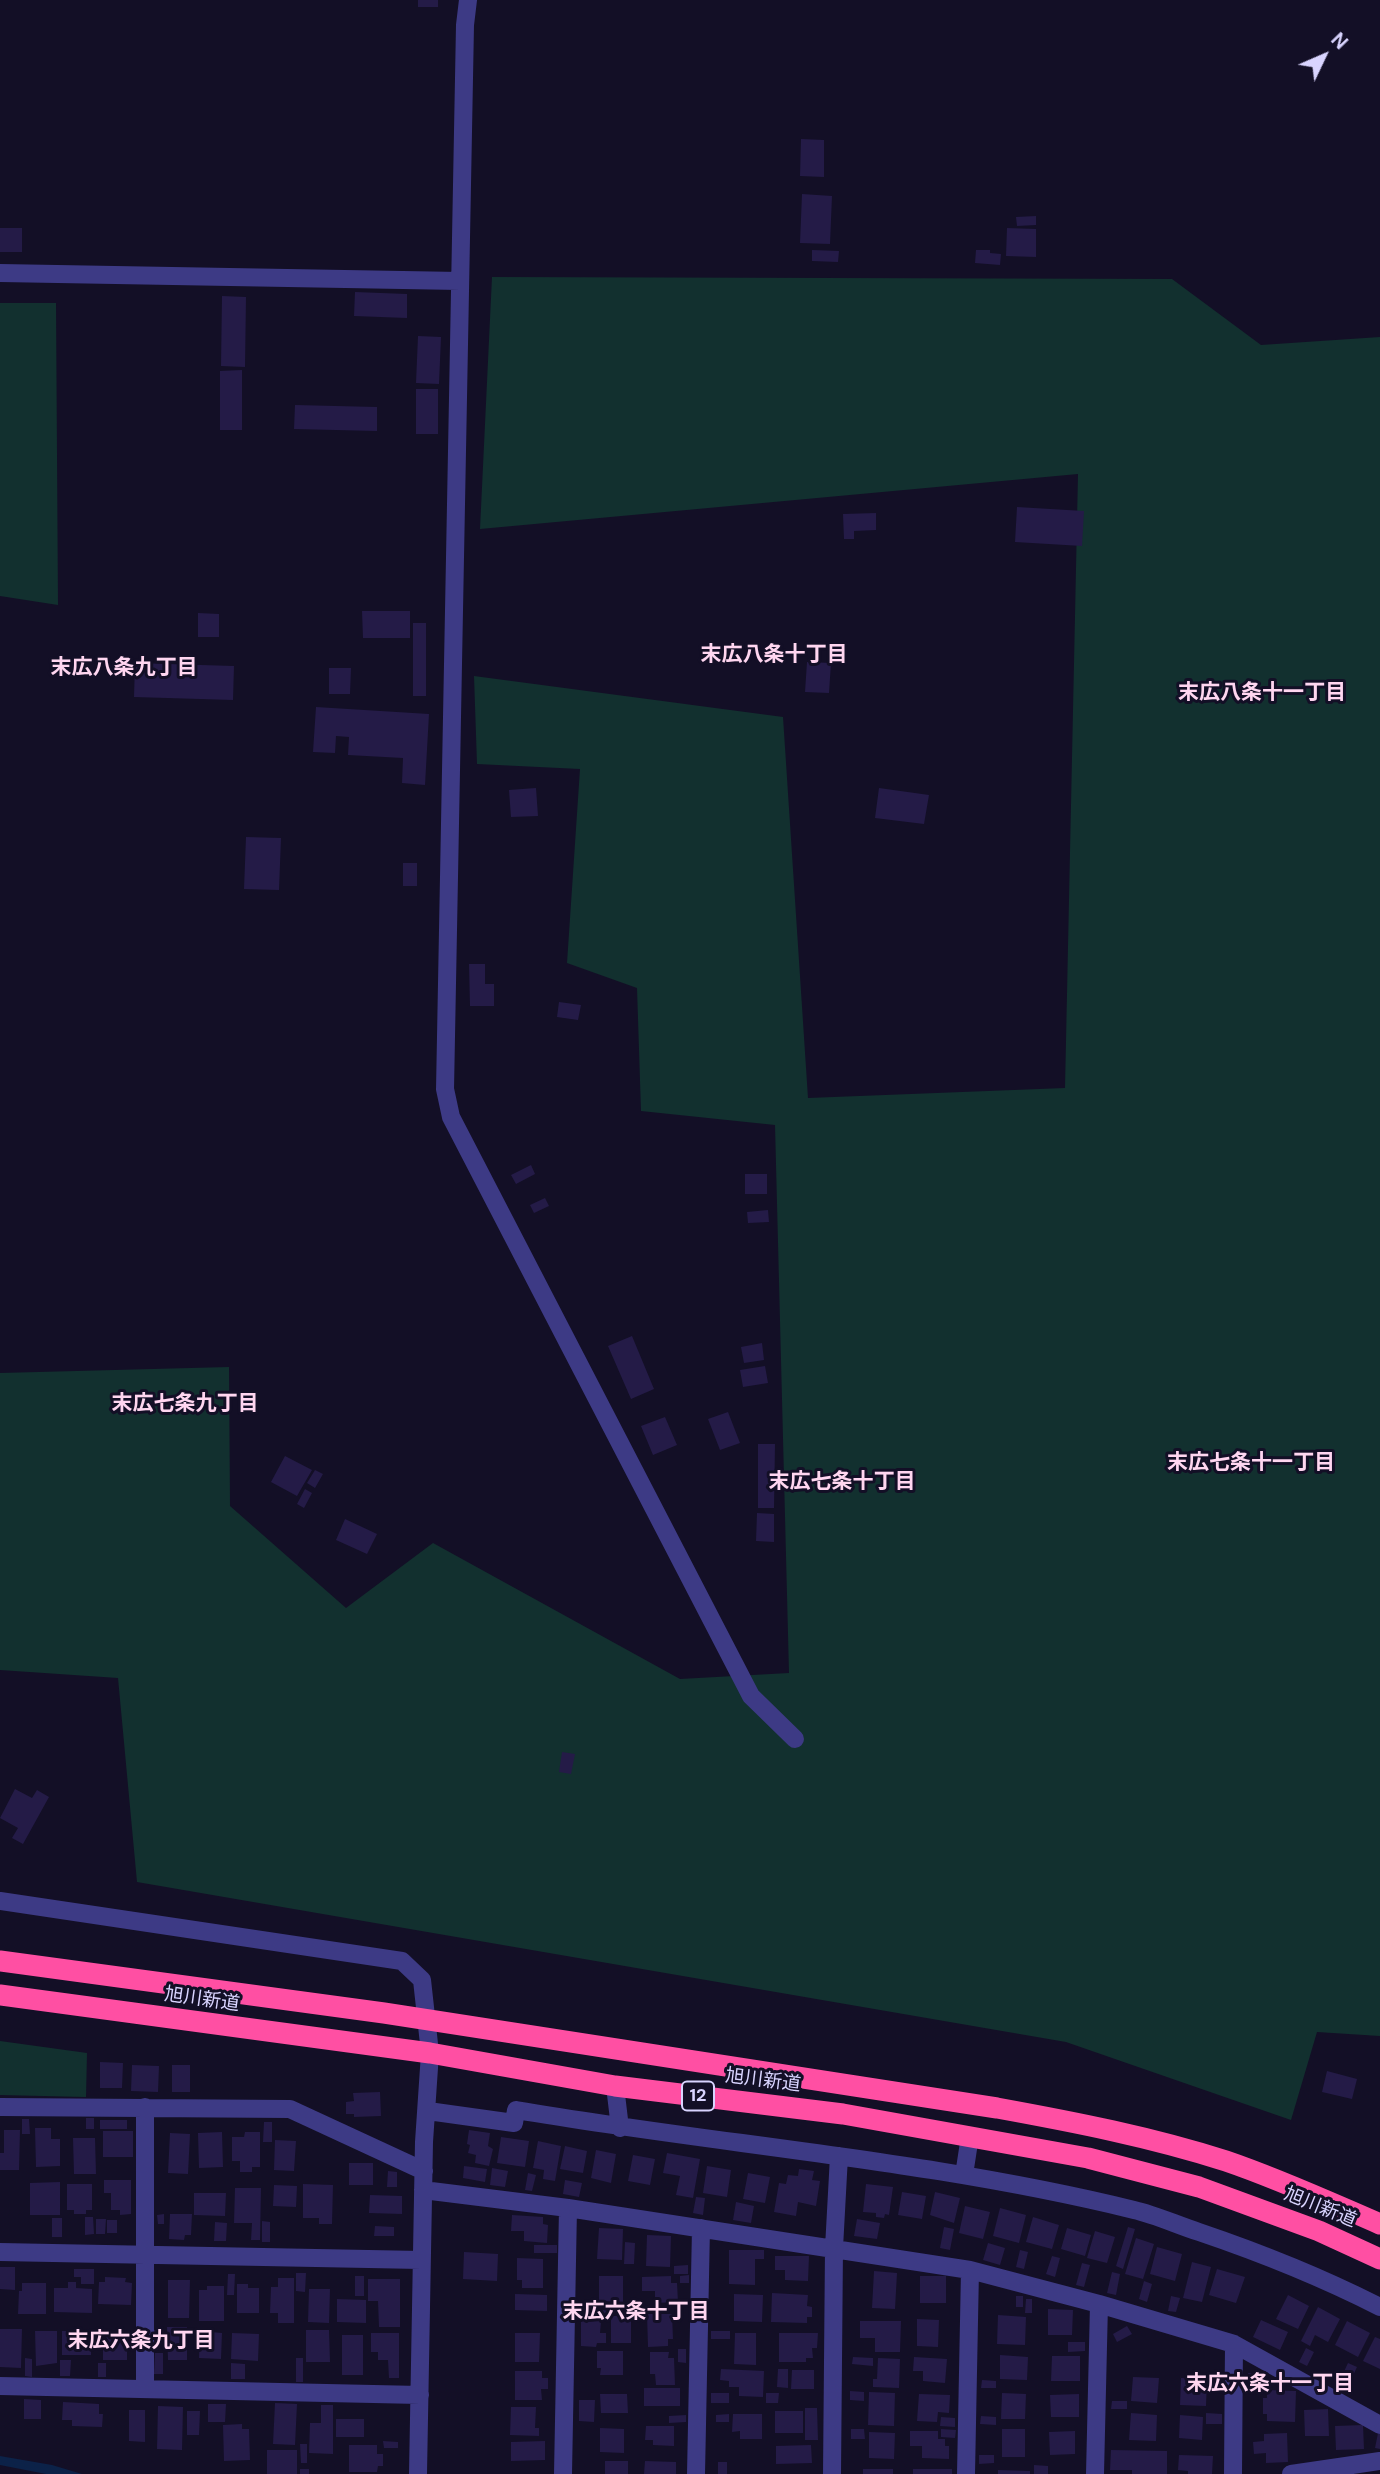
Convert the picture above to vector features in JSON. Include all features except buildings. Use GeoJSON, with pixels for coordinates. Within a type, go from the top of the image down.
{"type":"FeatureCollection","features":[{"type":"Feature","properties":{"kind":"highway","name":"旭川新道"},"geometry":{"type":"LineString","coordinates":[[0,1961],[384,2013],[997,2108],[1090,2125],[1227,2162],[1295,2187],[1380,2224]]}},
{"type":"Feature","properties":{"kind":"highway","name":"旭川新道"},"geometry":{"type":"LineString","coordinates":[[0,1995],[430,2053],[615,2086],[843,2114],[1088,2158],[1199,2187],[1319,2231],[1380,2259]]}},
{"type":"Feature","properties":{"kind":"street"},"geometry":{"type":"LineString","coordinates":[[468,0],[465,25],[445,1089],[451,1117],[751,1696],[795,1739]]}},
{"type":"Feature","properties":{"kind":"street"},"geometry":{"type":"LineString","coordinates":[[0,273],[460,281]]}},
{"type":"Feature","properties":{"kind":"street"},"geometry":{"type":"LineString","coordinates":[[0,1901],[402,1961],[422,1980],[430,2053],[421,2260],[418,2474]]}},
{"type":"Feature","properties":{"kind":"street"},"geometry":{"type":"LineString","coordinates":[[615,2086],[620,2128]]}},
{"type":"Feature","properties":{"kind":"street"},"geometry":{"type":"LineString","coordinates":[[0,2107],[290,2109],[424,2171]]}},
{"type":"Feature","properties":{"kind":"street"},"geometry":{"type":"LineString","coordinates":[[145,2107],[145,2388]]}},
{"type":"Feature","properties":{"kind":"street"},"geometry":{"type":"LineString","coordinates":[[428,2111],[514,2123],[516,2110],[620,2128],[964,2175],[1136,2210],[1273,2258],[1380,2307]]}},
{"type":"Feature","properties":{"kind":"street"},"geometry":{"type":"LineString","coordinates":[[964,2175],[970,2136]]}},
{"type":"Feature","properties":{"kind":"street"},"geometry":{"type":"LineString","coordinates":[[832,2474],[834,2248],[839,2156]]}},
{"type":"Feature","properties":{"kind":"street"},"geometry":{"type":"LineString","coordinates":[[423,2190],[568,2208],[970,2270],[1234,2344],[1380,2425]]}},
{"type":"Feature","properties":{"kind":"street"},"geometry":{"type":"LineString","coordinates":[[563,2474],[568,2208]]}},
{"type":"Feature","properties":{"kind":"street"},"geometry":{"type":"LineString","coordinates":[[696,2474],[701,2228]]}},
{"type":"Feature","properties":{"kind":"street"},"geometry":{"type":"LineString","coordinates":[[0,2252],[421,2260]]}},
{"type":"Feature","properties":{"kind":"street"},"geometry":{"type":"LineString","coordinates":[[966,2474],[970,2270]]}},
{"type":"Feature","properties":{"kind":"street"},"geometry":{"type":"LineString","coordinates":[[1095,2474],[1099,2304]]}},
{"type":"Feature","properties":{"kind":"street"},"geometry":{"type":"LineString","coordinates":[[1233,2474],[1234,2344]]}},
{"type":"Feature","properties":{"kind":"street"},"geometry":{"type":"LineString","coordinates":[[0,2386],[420,2395]]}},
{"type":"Feature","properties":{"kind":"street"},"geometry":{"type":"LineString","coordinates":[[1291,2474],[1380,2461]]}},
{"type":"Feature","properties":{"kind":"green space"},"geometry":{"type":"Polygon","coordinates":[[[492,277],[1172,279],[1261,345],[1380,337],[1380,2036],[1317,2032],[1291,2120],[1066,2042],[137,1882],[118,1678],[0,1670],[0,1373],[229,1367],[230,1506],[346,1608],[433,1543],[680,1679],[789,1673],[775,1125],[641,1111],[637,988],[567,963],[580,769],[477,764],[474,676],[783,717],[808,1098],[1065,1088],[1078,474],[480,529],[492,277]]]}},
{"type":"Feature","properties":{"kind":"green space"},"geometry":{"type":"Polygon","coordinates":[[[0,303],[56,303],[58,605],[0,596],[0,303]]]}},
{"type":"Feature","properties":{"kind":"green space"},"geometry":{"type":"Polygon","coordinates":[[[0,2041],[87,2053],[86,2097],[0,2095],[0,2041]]]}},
{"type":"Feature","properties":{"kind":"water"},"geometry":{"type":"Polygon","coordinates":[[[0,2456],[52,2465],[82,2474],[46,2474],[0,2465],[0,2456]]]}},
{"type":"Feature","properties":{"kind":"district","name":"末広八条十丁目"},"geometry":{"type":"Point","coordinates":[774,655]}},
{"type":"Feature","properties":{"kind":"district","name":"末広八条九丁目"},"geometry":{"type":"Point","coordinates":[124,668]}},
{"type":"Feature","properties":{"kind":"district","name":"末広八条十一丁目"},"geometry":{"type":"Point","coordinates":[1262,693]}},
{"type":"Feature","properties":{"kind":"district","name":"末広七条九丁目"},"geometry":{"type":"Point","coordinates":[185,1404]}},
{"type":"Feature","properties":{"kind":"district","name":"末広七条十一丁目"},"geometry":{"type":"Point","coordinates":[1251,1463]}},
{"type":"Feature","properties":{"kind":"district","name":"末広七条十丁目"},"geometry":{"type":"Point","coordinates":[842,1482]}},
{"type":"Feature","properties":{"kind":"district","name":"末広六条十丁目"},"geometry":{"type":"Point","coordinates":[636,2312]}},
{"type":"Feature","properties":{"kind":"district","name":"末広六条九丁目"},"geometry":{"type":"Point","coordinates":[141,2341]}},
{"type":"Feature","properties":{"kind":"district","name":"末広六条十一丁目"},"geometry":{"type":"Point","coordinates":[1270,2384]}}]}
